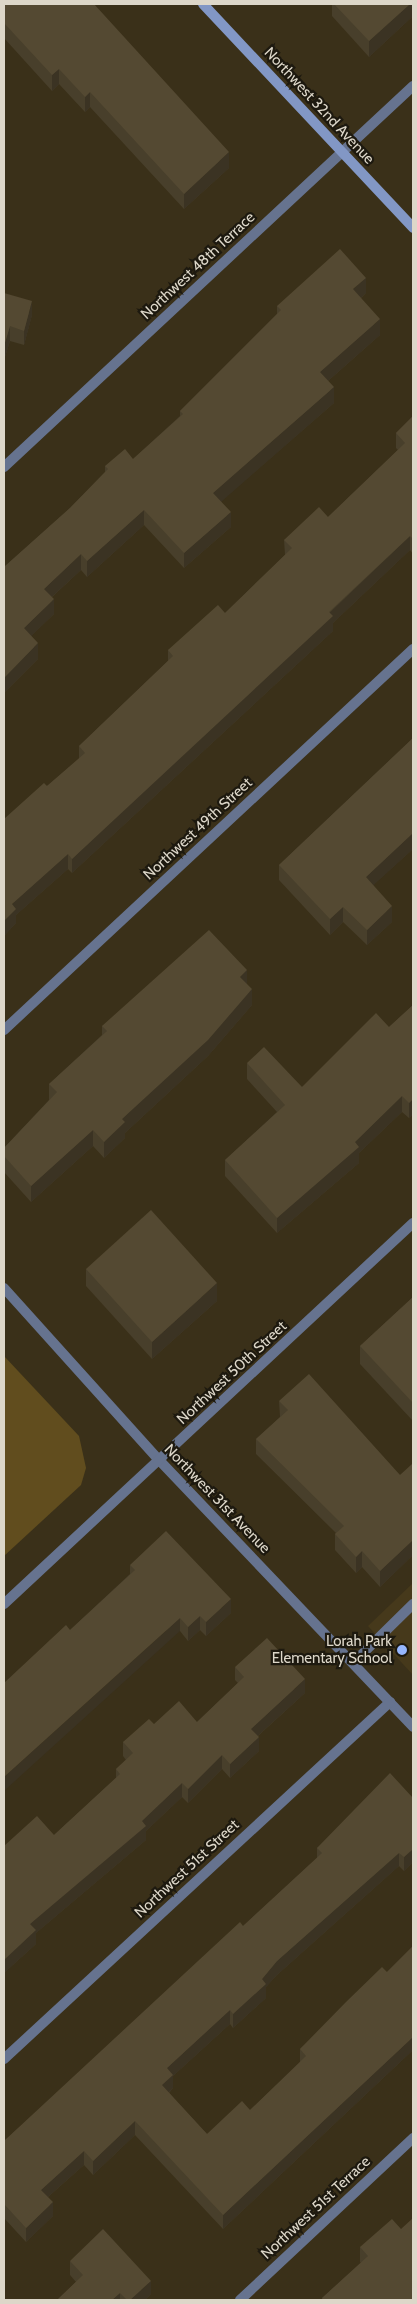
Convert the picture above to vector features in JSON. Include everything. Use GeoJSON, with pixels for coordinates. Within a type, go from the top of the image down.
{"type":"FeatureCollection","features":[{"type":"Feature","properties":{"kind":"main road","name":"Northwest 32nd Avenue"},"geometry":{"type":"LineString","coordinates":[[203,4],[413,228]]}},
{"type":"Feature","properties":{"kind":"street","name":"Northwest 48th Terrace"},"geometry":{"type":"LineString","coordinates":[[4,467],[413,86]]}},
{"type":"Feature","properties":{"kind":"street","name":"Northwest 49th Street"},"geometry":{"type":"LineString","coordinates":[[4,1030],[413,649]]}},
{"type":"Feature","properties":{"kind":"street","name":"Northwest 50th Street"},"geometry":{"type":"LineString","coordinates":[[4,1604],[160,1461],[413,1223]]}},
{"type":"Feature","properties":{"kind":"street","name":"Northwest 31st Avenue"},"geometry":{"type":"LineString","coordinates":[[4,1288],[160,1461],[413,1727]]}},
{"type":"Feature","properties":{"kind":"street"},"geometry":{"type":"LineString","coordinates":[[353,1663],[413,1604]]}},
{"type":"Feature","properties":{"kind":"street","name":"Northwest 51st Street"},"geometry":{"type":"LineString","coordinates":[[4,2059],[390,1702]]}},
{"type":"Feature","properties":{"kind":"street","name":"Northwest 51st Terrace"},"geometry":{"type":"LineString","coordinates":[[240,2300],[413,2138]]}},
{"type":"Feature","properties":{"kind":"shaded area"},"geometry":{"type":"Polygon","coordinates":[[[4,1356],[79,1436],[86,1468],[81,1485],[4,1556],[4,1356]]]}},
{"type":"Feature","properties":{"kind":"shaded area","name":"Lorah Park Elementary School"},"geometry":{"type":"Polygon","coordinates":[[[413,1583],[413,1675],[368,1626],[413,1583]]]}},
{"type":"Feature","properties":{"kind":"building"},"geometry":{"type":"Polygon","coordinates":[[[4,4],[94,4],[229,152],[184,194],[90,92],[85,97],[59,69],[52,75],[4,23],[4,4]]]}},
{"type":"Feature","properties":{"kind":"building"},"geometry":{"type":"Polygon","coordinates":[[[334,4],[410,4],[369,41],[334,4]]]}},
{"type":"Feature","properties":{"kind":"building"},"geometry":{"type":"Polygon","coordinates":[[[340,249],[366,278],[353,289],[380,319],[320,372],[334,387],[213,493],[231,512],[184,553],[144,510],[87,561],[81,554],[44,589],[54,599],[24,628],[38,643],[4,678],[4,567],[70,508],[108,469],[105,466],[125,449],[133,459],[183,414],[180,411],[281,310],[277,306],[340,249]]]}},
{"type":"Feature","properties":{"kind":"building"},"geometry":{"type":"Polygon","coordinates":[[[4,293],[32,301],[24,331],[10,326],[4,346],[4,293]]]}},
{"type":"Feature","properties":{"kind":"building"},"geometry":{"type":"Polygon","coordinates":[[[413,416],[413,539],[410,536],[329,612],[333,616],[72,859],[68,854],[12,904],[16,909],[4,921],[4,819],[44,783],[47,786],[85,753],[79,746],[173,656],[168,650],[218,605],[225,613],[292,548],[284,540],[319,507],[328,517],[405,443],[396,433],[413,416]]]}},
{"type":"Feature","properties":{"kind":"building"},"geometry":{"type":"Polygon","coordinates":[[[413,738],[413,833],[366,877],[392,906],[367,930],[343,907],[330,919],[279,865],[413,738]]]}},
{"type":"Feature","properties":{"kind":"building"},"geometry":{"type":"Polygon","coordinates":[[[209,930],[247,970],[240,977],[252,989],[208,1040],[122,1119],[125,1122],[104,1142],[93,1130],[31,1186],[4,1156],[4,1148],[57,1092],[49,1084],[107,1031],[102,1026],[209,930]]]}},
{"type":"Feature","properties":{"kind":"building"},"geometry":{"type":"Polygon","coordinates":[[[413,1005],[413,1099],[409,1103],[402,1096],[355,1142],[359,1147],[277,1218],[225,1160],[285,1105],[247,1063],[264,1047],[302,1087],[376,1013],[389,1027],[413,1005]]]}},
{"type":"Feature","properties":{"kind":"building"},"geometry":{"type":"Polygon","coordinates":[[[151,1210],[217,1283],[152,1342],[86,1269],[151,1210]]]}},
{"type":"Feature","properties":{"kind":"building"},"geometry":{"type":"Polygon","coordinates":[[[413,1297],[413,1403],[360,1346],[413,1297]]]}},
{"type":"Feature","properties":{"kind":"building"},"geometry":{"type":"Polygon","coordinates":[[[309,1374],[400,1475],[412,1464],[413,1466],[413,1540],[380,1571],[362,1551],[356,1557],[335,1534],[344,1526],[256,1439],[288,1410],[279,1401],[309,1374]]]}},
{"type":"Feature","properties":{"kind":"building"},"geometry":{"type":"Polygon","coordinates":[[[166,1531],[231,1599],[206,1622],[200,1616],[188,1627],[180,1618],[4,1777],[4,1683],[66,1625],[70,1630],[135,1570],[130,1565],[166,1531]]]}},
{"type":"Feature","properties":{"kind":"building"},"geometry":{"type":"Polygon","coordinates":[[[267,1638],[305,1679],[251,1729],[259,1737],[230,1764],[222,1755],[188,1789],[182,1783],[142,1821],[146,1826],[30,1924],[36,1930],[4,1960],[4,1846],[37,1816],[54,1835],[120,1774],[116,1769],[133,1753],[123,1742],[149,1719],[154,1724],[179,1701],[197,1722],[244,1677],[235,1667],[267,1638]]]}},
{"type":"Feature","properties":{"kind":"building"},"geometry":{"type":"Polygon","coordinates":[[[390,1773],[413,1798],[413,1849],[404,1857],[399,1853],[277,1961],[262,1979],[266,1984],[233,2014],[230,2010],[167,2068],[173,2075],[162,2085],[207,2134],[242,2101],[250,2110],[306,2056],[300,2049],[346,2002],[382,1967],[387,1972],[413,1946],[413,2037],[223,2215],[135,2121],[93,2161],[84,2151],[41,2190],[53,2202],[26,2228],[4,2204],[4,2141],[240,1922],[243,1926],[322,1853],[317,1848],[390,1773]]]}},
{"type":"Feature","properties":{"kind":"building"},"geometry":{"type":"Polygon","coordinates":[[[413,2218],[413,2300],[324,2300],[322,2298],[368,2256],[360,2247],[392,2219],[401,2229],[413,2218]]]}},
{"type":"Feature","properties":{"kind":"building"},"geometry":{"type":"Polygon","coordinates":[[[103,2229],[151,2281],[130,2300],[127,2300],[120,2293],[112,2300],[57,2300],[83,2275],[70,2261],[103,2229]]]}},
{"type":"Feature","properties":{"kind":"place","name":"Lorah Park Elementary School"},"geometry":{"type":"Point","coordinates":[402,1650]}}]}
